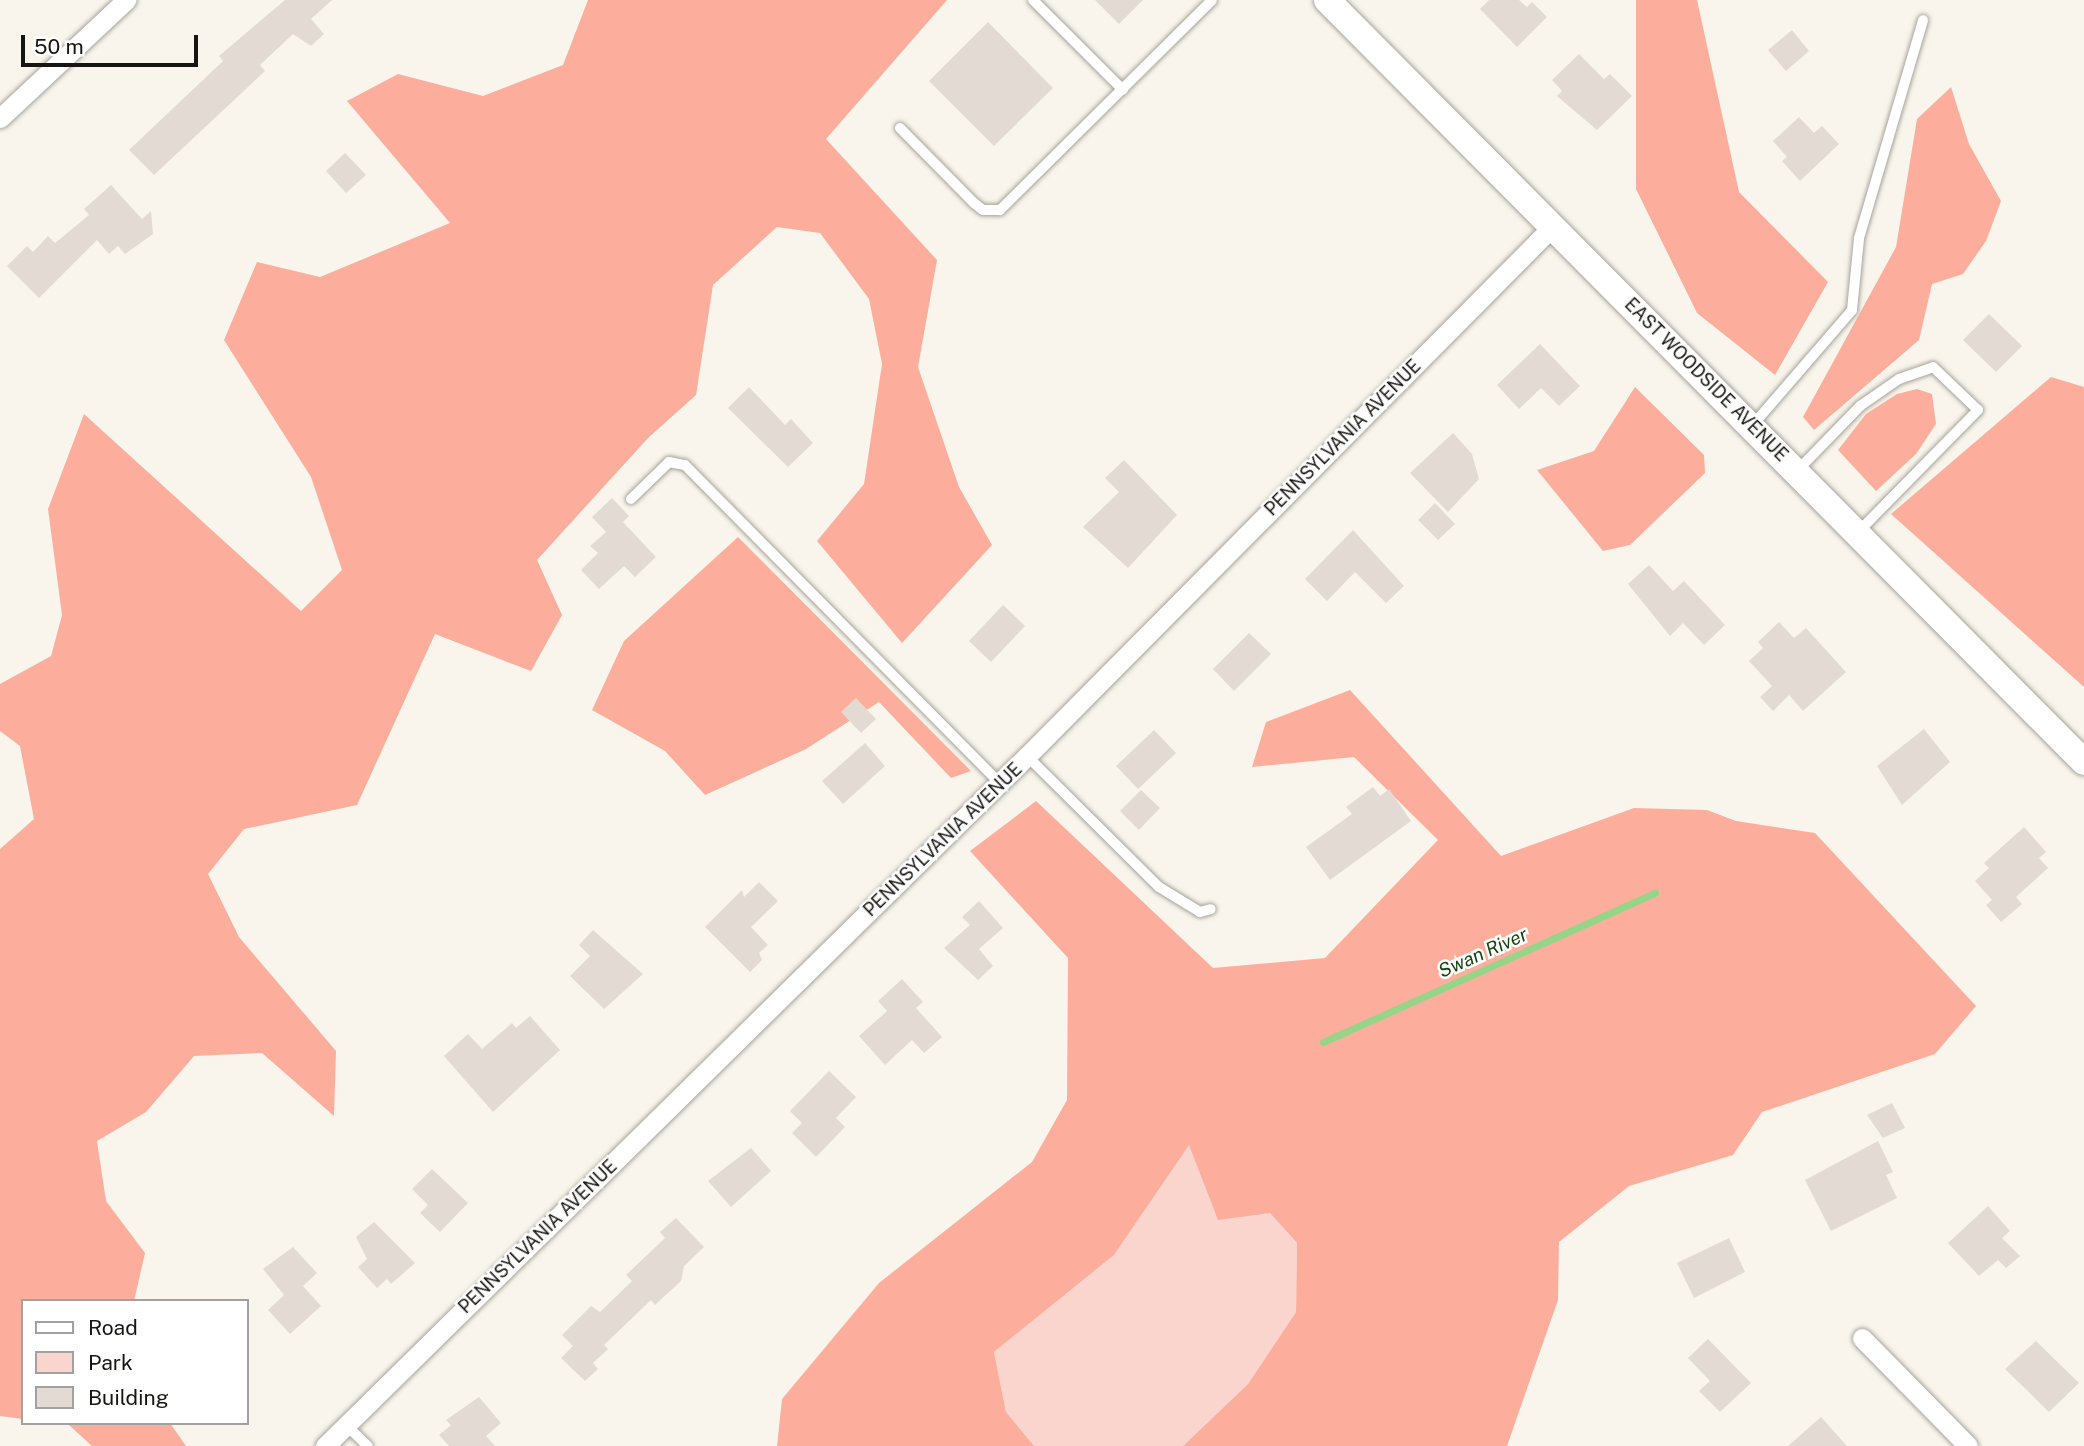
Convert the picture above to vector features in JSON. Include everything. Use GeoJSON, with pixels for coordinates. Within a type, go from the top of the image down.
{"type":"FeatureCollection","features":[{"type":"Feature","properties":{"kind":"main road","name":"EAST WOODSIDE AVENUE"},"geometry":{"type":"LineString","coordinates":[[1326,0],[2084,762]]}},
{"type":"Feature","properties":{"kind":"street"},"geometry":{"type":"LineString","coordinates":[[0,118],[126,0]]}},
{"type":"Feature","properties":{"kind":"street","name":"PENNSYLVANIA AVENUE"},"geometry":{"type":"LineString","coordinates":[[325,1446],[1000,783],[1553,226]]}},
{"type":"Feature","properties":{"kind":"street"},"geometry":{"type":"LineString","coordinates":[[1862,1338],[1968,1446]]}},
{"type":"Feature","properties":{"kind":"lane"},"geometry":{"type":"LineString","coordinates":[[1033,0],[1123,90]]}},
{"type":"Feature","properties":{"kind":"lane"},"geometry":{"type":"LineString","coordinates":[[900,128],[974,203],[992,212],[1007,206],[1212,0]]}},
{"type":"Feature","properties":{"kind":"lane"},"geometry":{"type":"LineString","coordinates":[[1751,427],[1852,310],[1858,238],[1923,20]]}},
{"type":"Feature","properties":{"kind":"lane"},"geometry":{"type":"LineString","coordinates":[[1796,471],[1860,406],[1899,379],[1934,367],[1978,410],[1857,533]]}},
{"type":"Feature","properties":{"kind":"lane"},"geometry":{"type":"LineString","coordinates":[[631,499],[669,462],[685,465],[1000,783]]}},
{"type":"Feature","properties":{"kind":"lane"},"geometry":{"type":"LineString","coordinates":[[1027,756],[1159,887],[1200,912],[1211,909]]}},
{"type":"Feature","properties":{"kind":"lane"},"geometry":{"type":"LineString","coordinates":[[346,1425],[368,1446]]}},
{"type":"Feature","properties":{"kind":"green space"},"geometry":{"type":"Polygon","coordinates":[[[1189,1144],[1270,1213],[1297,1243],[1296,1312],[1248,1384],[1183,1446],[1034,1446],[1006,1412],[994,1352],[1114,1255],[1189,1144]]]}},
{"type":"Feature","properties":{"kind":"shaded area"},"geometry":{"type":"Polygon","coordinates":[[[588,0],[947,0],[826,139],[937,260],[918,367],[959,487],[992,545],[902,643],[817,541],[864,484],[882,364],[869,299],[820,233],[777,227],[713,285],[696,395],[648,438],[537,560],[562,615],[531,671],[435,634],[357,805],[244,829],[208,874],[239,937],[336,1051],[334,1116],[262,1053],[194,1056],[146,1112],[97,1141],[106,1201],[145,1253],[134,1299],[21,1299],[21,1419],[0,1416],[0,849],[34,819],[20,746],[0,731],[0,684],[51,656],[62,615],[48,509],[84,414],[301,611],[342,570],[311,477],[224,340],[257,262],[320,277],[450,223],[347,101],[398,74],[483,96],[563,65],[588,0]]]}},
{"type":"Feature","properties":{"kind":"shaded area"},"geometry":{"type":"Polygon","coordinates":[[[1636,0],[1697,0],[1739,192],[1828,282],[1775,375],[1697,313],[1636,189],[1636,0]]]}},
{"type":"Feature","properties":{"kind":"shaded area"},"geometry":{"type":"Polygon","coordinates":[[[1951,87],[1969,144],[2001,201],[1986,241],[1963,274],[1932,284],[1919,340],[1814,430],[1803,417],[1896,247],[1917,119],[1951,87]]]}},
{"type":"Feature","properties":{"kind":"shaded area"},"geometry":{"type":"Polygon","coordinates":[[[2051,377],[2084,387],[2084,687],[1891,514],[2051,377]]]}},
{"type":"Feature","properties":{"kind":"shaded area"},"geometry":{"type":"Polygon","coordinates":[[[1635,387],[1704,455],[1705,473],[1630,545],[1603,551],[1537,470],[1594,451],[1635,387]]]}},
{"type":"Feature","properties":{"kind":"shaded area"},"geometry":{"type":"Polygon","coordinates":[[[1917,389],[1932,394],[1936,424],[1916,454],[1876,491],[1838,450],[1866,414],[1897,394],[1917,389]]]}},
{"type":"Feature","properties":{"kind":"shaded area"},"geometry":{"type":"Polygon","coordinates":[[[738,537],[971,771],[951,778],[879,702],[806,749],[705,795],[665,751],[592,710],[624,641],[738,537]]]}},
{"type":"Feature","properties":{"kind":"shaded area"},"geometry":{"type":"Polygon","coordinates":[[[1350,690],[1501,856],[1634,808],[1707,810],[1736,821],[1815,833],[1976,1006],[1935,1054],[1762,1112],[1733,1155],[1629,1186],[1559,1242],[1558,1300],[1507,1446],[1183,1446],[1248,1384],[1296,1312],[1297,1243],[1270,1213],[1218,1220],[1189,1145],[1114,1255],[994,1352],[1006,1412],[1034,1446],[777,1446],[782,1399],[879,1283],[1032,1162],[1067,1100],[1068,958],[970,851],[1036,801],[1213,968],[1325,958],[1438,840],[1354,757],[1252,767],[1266,722],[1350,690]]]}},
{"type":"Feature","properties":{"kind":"shaded area"},"geometry":{"type":"Polygon","coordinates":[[[69,1425],[171,1425],[186,1446],[92,1446],[69,1425]]]}},
{"type":"Feature","properties":{"kind":"building"},"geometry":{"type":"Polygon","coordinates":[[[285,0],[332,0],[311,19],[324,34],[311,46],[293,34],[260,65],[265,71],[154,175],[129,150],[223,61],[219,56],[285,0]]]}},
{"type":"Feature","properties":{"kind":"building"},"geometry":{"type":"Polygon","coordinates":[[[1095,0],[1143,0],[1119,24],[1095,0]]]}},
{"type":"Feature","properties":{"kind":"building"},"geometry":{"type":"Polygon","coordinates":[[[1489,0],[1519,0],[1527,7],[1532,2],[1547,17],[1517,47],[1480,9],[1489,0]]]}},
{"type":"Feature","properties":{"kind":"building"},"geometry":{"type":"Polygon","coordinates":[[[988,22],[1053,88],[994,146],[929,81],[988,22]]]}},
{"type":"Feature","properties":{"kind":"building"},"geometry":{"type":"Polygon","coordinates":[[[1792,30],[1809,51],[1786,71],[1768,50],[1792,30]]]}},
{"type":"Feature","properties":{"kind":"building"},"geometry":{"type":"Polygon","coordinates":[[[1579,54],[1604,79],[1610,74],[1632,96],[1597,130],[1557,96],[1562,91],[1552,80],[1579,54]]]}},
{"type":"Feature","properties":{"kind":"building"},"geometry":{"type":"Polygon","coordinates":[[[1799,117],[1814,133],[1822,126],[1839,144],[1800,181],[1782,161],[1787,157],[1773,141],[1799,117]]]}},
{"type":"Feature","properties":{"kind":"building"},"geometry":{"type":"Polygon","coordinates":[[[345,153],[366,175],[346,193],[326,171],[345,153]]]}},
{"type":"Feature","properties":{"kind":"building"},"geometry":{"type":"Polygon","coordinates":[[[111,185],[142,219],[151,211],[153,234],[125,254],[118,246],[109,254],[97,240],[39,298],[7,266],[27,246],[33,252],[48,236],[55,243],[89,215],[84,209],[111,185]]]}},
{"type":"Feature","properties":{"kind":"building"},"geometry":{"type":"Polygon","coordinates":[[[1989,314],[2022,346],[1996,372],[1963,340],[1989,314]]]}},
{"type":"Feature","properties":{"kind":"building"},"geometry":{"type":"Polygon","coordinates":[[[1540,344],[1580,386],[1559,406],[1541,388],[1519,409],[1497,385],[1540,344]]]}},
{"type":"Feature","properties":{"kind":"building"},"geometry":{"type":"Polygon","coordinates":[[[749,387],[785,425],[791,419],[813,443],[788,467],[728,408],[749,387]]]}},
{"type":"Feature","properties":{"kind":"building"},"geometry":{"type":"Polygon","coordinates":[[[1453,433],[1472,454],[1479,479],[1448,512],[1410,473],[1453,433]]]}},
{"type":"Feature","properties":{"kind":"building"},"geometry":{"type":"Polygon","coordinates":[[[1124,460],[1177,515],[1128,568],[1083,527],[1119,492],[1105,478],[1124,460]]]}},
{"type":"Feature","properties":{"kind":"building"},"geometry":{"type":"Polygon","coordinates":[[[612,498],[629,516],[623,522],[656,557],[635,577],[624,566],[599,589],[581,570],[598,553],[590,546],[606,532],[592,517],[612,498]]]}},
{"type":"Feature","properties":{"kind":"building"},"geometry":{"type":"Polygon","coordinates":[[[1435,503],[1455,524],[1438,540],[1418,520],[1435,503]]]}},
{"type":"Feature","properties":{"kind":"building"},"geometry":{"type":"Polygon","coordinates":[[[1353,530],[1404,586],[1386,603],[1355,572],[1327,601],[1305,579],[1353,530]]]}},
{"type":"Feature","properties":{"kind":"building"},"geometry":{"type":"Polygon","coordinates":[[[1649,565],[1673,591],[1684,581],[1725,625],[1704,645],[1683,623],[1670,636],[1628,584],[1649,565]]]}},
{"type":"Feature","properties":{"kind":"building"},"geometry":{"type":"Polygon","coordinates":[[[1003,605],[1025,626],[991,662],[969,641],[1003,605]]]}},
{"type":"Feature","properties":{"kind":"building"},"geometry":{"type":"Polygon","coordinates":[[[1779,622],[1794,638],[1806,628],[1846,672],[1803,711],[1789,695],[1773,711],[1760,697],[1772,686],[1749,661],[1763,648],[1758,642],[1779,622]]]}},
{"type":"Feature","properties":{"kind":"building"},"geometry":{"type":"Polygon","coordinates":[[[1249,633],[1271,654],[1234,691],[1213,669],[1249,633]]]}},
{"type":"Feature","properties":{"kind":"building"},"geometry":{"type":"Polygon","coordinates":[[[856,698],[876,719],[861,733],[841,712],[856,698]]]}},
{"type":"Feature","properties":{"kind":"building"},"geometry":{"type":"Polygon","coordinates":[[[1924,729],[1950,762],[1902,805],[1877,766],[1924,729]]]}},
{"type":"Feature","properties":{"kind":"building"},"geometry":{"type":"Polygon","coordinates":[[[1154,730],[1176,753],[1138,789],[1116,766],[1154,730]]]}},
{"type":"Feature","properties":{"kind":"building"},"geometry":{"type":"Polygon","coordinates":[[[865,743],[885,766],[843,804],[822,781],[865,743]]]}},
{"type":"Feature","properties":{"kind":"building"},"geometry":{"type":"Polygon","coordinates":[[[1373,787],[1380,796],[1389,789],[1411,821],[1330,880],[1306,847],[1352,814],[1346,807],[1373,787]]]}},
{"type":"Feature","properties":{"kind":"building"},"geometry":{"type":"Polygon","coordinates":[[[1141,790],[1160,808],[1139,830],[1120,811],[1141,790]]]}},
{"type":"Feature","properties":{"kind":"building"},"geometry":{"type":"Polygon","coordinates":[[[2024,827],[2046,852],[2039,858],[2048,868],[2016,897],[2022,904],[2001,922],[1986,905],[1992,900],[1975,881],[1989,868],[1984,863],[2024,827]]]}},
{"type":"Feature","properties":{"kind":"building"},"geometry":{"type":"Polygon","coordinates":[[[759,882],[778,901],[751,927],[768,945],[759,953],[762,960],[750,972],[705,927],[742,890],[744,897],[759,882]]]}},
{"type":"Feature","properties":{"kind":"building"},"geometry":{"type":"Polygon","coordinates":[[[979,901],[1003,928],[979,949],[993,966],[978,980],[944,948],[970,925],[962,917],[979,901]]]}},
{"type":"Feature","properties":{"kind":"building"},"geometry":{"type":"Polygon","coordinates":[[[593,930],[643,974],[604,1009],[570,976],[590,956],[579,945],[593,930]]]}},
{"type":"Feature","properties":{"kind":"building"},"geometry":{"type":"Polygon","coordinates":[[[902,979],[923,1002],[916,1008],[942,1037],[924,1053],[912,1040],[885,1065],[859,1036],[887,1011],[878,1001],[902,979]]]}},
{"type":"Feature","properties":{"kind":"building"},"geometry":{"type":"Polygon","coordinates":[[[530,1016],[560,1050],[493,1112],[444,1056],[468,1034],[482,1049],[512,1023],[516,1028],[530,1016]]]}},
{"type":"Feature","properties":{"kind":"building"},"geometry":{"type":"Polygon","coordinates":[[[829,1071],[856,1097],[836,1118],[845,1127],[816,1157],[792,1133],[802,1123],[790,1111],[829,1071]]]}},
{"type":"Feature","properties":{"kind":"building"},"geometry":{"type":"Polygon","coordinates":[[[1892,1103],[1905,1128],[1883,1138],[1867,1115],[1892,1103]]]}},
{"type":"Feature","properties":{"kind":"building"},"geometry":{"type":"Polygon","coordinates":[[[1878,1141],[1893,1172],[1886,1175],[1897,1198],[1831,1231],[1805,1180],[1878,1141]]]}},
{"type":"Feature","properties":{"kind":"building"},"geometry":{"type":"Polygon","coordinates":[[[751,1148],[771,1171],[731,1207],[708,1181],[751,1148]]]}},
{"type":"Feature","properties":{"kind":"building"},"geometry":{"type":"Polygon","coordinates":[[[432,1169],[468,1203],[440,1232],[420,1213],[428,1205],[412,1189],[432,1169]]]}},
{"type":"Feature","properties":{"kind":"building"},"geometry":{"type":"Polygon","coordinates":[[[1988,1206],[2010,1231],[2002,1238],[2020,1256],[2006,1268],[1998,1260],[1979,1276],[1948,1243],[1988,1206]]]}},
{"type":"Feature","properties":{"kind":"building"},"geometry":{"type":"Polygon","coordinates":[[[676,1218],[704,1247],[684,1266],[681,1281],[655,1305],[651,1300],[604,1345],[608,1349],[593,1363],[598,1369],[585,1381],[561,1358],[573,1346],[562,1335],[591,1306],[600,1312],[632,1281],[626,1275],[665,1238],[660,1232],[676,1218]]]}},
{"type":"Feature","properties":{"kind":"building"},"geometry":{"type":"Polygon","coordinates":[[[374,1222],[415,1263],[391,1284],[387,1279],[377,1288],[358,1267],[367,1259],[356,1237],[374,1222]]]}},
{"type":"Feature","properties":{"kind":"building"},"geometry":{"type":"Polygon","coordinates":[[[1729,1238],[1745,1272],[1694,1298],[1677,1263],[1729,1238]]]}},
{"type":"Feature","properties":{"kind":"building"},"geometry":{"type":"Polygon","coordinates":[[[293,1247],[317,1273],[303,1286],[321,1306],[290,1334],[268,1310],[284,1295],[263,1269],[293,1247]]]}},
{"type":"Feature","properties":{"kind":"building"},"geometry":{"type":"Polygon","coordinates":[[[1708,1339],[1751,1383],[1720,1412],[1699,1391],[1710,1381],[1688,1358],[1708,1339]]]}},
{"type":"Feature","properties":{"kind":"building"},"geometry":{"type":"Polygon","coordinates":[[[2036,1341],[2079,1383],[2049,1412],[2005,1369],[2036,1341]]]}},
{"type":"Feature","properties":{"kind":"building"},"geometry":{"type":"Polygon","coordinates":[[[479,1397],[501,1423],[486,1436],[495,1446],[449,1446],[439,1435],[451,1425],[446,1420],[479,1397]]]}},
{"type":"Feature","properties":{"kind":"building"},"geometry":{"type":"Polygon","coordinates":[[[1821,1417],[1847,1446],[1788,1446],[1821,1417]]]}},
{"type":"Feature","properties":{"kind":"waterway","name":"Swan River"},"geometry":{"type":"LineString","coordinates":[[1323,1042],[1655,893]]}}]}
